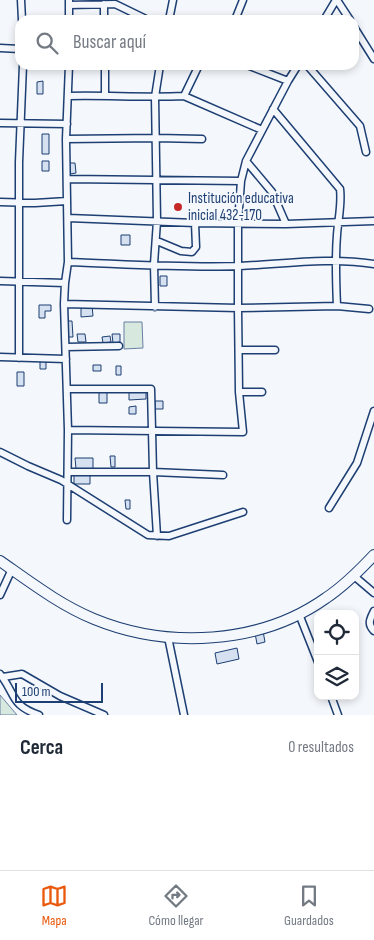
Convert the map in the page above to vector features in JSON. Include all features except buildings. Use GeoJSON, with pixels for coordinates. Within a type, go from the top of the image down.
{"type":"FeatureCollection","features":[{"type":"Feature","properties":{"kind":"highway"},"geometry":{"type":"LineString","coordinates":[[0,561],[72,608],[94,619],[119,628],[153,636],[211,638],[264,628],[299,614],[325,600],[354,576],[374,555]]}},
{"type":"Feature","properties":{"kind":"street"},"geometry":{"type":"LineString","coordinates":[[21,0],[22,15]]}},
{"type":"Feature","properties":{"kind":"street"},"geometry":{"type":"LineString","coordinates":[[170,15],[173,0]]}},
{"type":"Feature","properties":{"kind":"street"},"geometry":{"type":"LineString","coordinates":[[237,15],[243,0]]}},
{"type":"Feature","properties":{"kind":"street"},"geometry":{"type":"LineString","coordinates":[[327,15],[337,0],[347,15]]}},
{"type":"Feature","properties":{"kind":"street"},"geometry":{"type":"LineString","coordinates":[[69,3],[115,4],[138,15]]}},
{"type":"Feature","properties":{"kind":"street"},"geometry":{"type":"LineString","coordinates":[[104,4],[104,15]]}},
{"type":"Feature","properties":{"kind":"street"},"geometry":{"type":"LineString","coordinates":[[359,35],[374,59]]}},
{"type":"Feature","properties":{"kind":"street"},"geometry":{"type":"LineString","coordinates":[[0,48],[15,49]]}},
{"type":"Feature","properties":{"kind":"street"},"geometry":{"type":"LineString","coordinates":[[19,358],[18,280],[22,70]]}},
{"type":"Feature","properties":{"kind":"street"},"geometry":{"type":"LineString","coordinates":[[67,520],[69,472],[64,304],[68,262],[66,139],[69,70]]}},
{"type":"Feature","properties":{"kind":"street"},"geometry":{"type":"LineString","coordinates":[[105,70],[105,95]]}},
{"type":"Feature","properties":{"kind":"street"},"geometry":{"type":"LineString","coordinates":[[155,307],[154,264],[157,241],[157,138],[155,97],[159,70]]}},
{"type":"Feature","properties":{"kind":"street"},"geometry":{"type":"LineString","coordinates":[[184,96],[197,70]]}},
{"type":"Feature","properties":{"kind":"street"},"geometry":{"type":"LineString","coordinates":[[260,70],[288,81]]}},
{"type":"Feature","properties":{"kind":"street"},"geometry":{"type":"LineString","coordinates":[[68,430],[243,432],[238,308],[238,223],[241,181],[246,161],[295,70]]}},
{"type":"Feature","properties":{"kind":"street"},"geometry":{"type":"LineString","coordinates":[[311,70],[360,126],[366,152]]}},
{"type":"Feature","properties":{"kind":"street"},"geometry":{"type":"LineString","coordinates":[[69,96],[184,96],[262,130]]}},
{"type":"Feature","properties":{"kind":"street"},"geometry":{"type":"LineString","coordinates":[[273,109],[340,189],[341,199],[335,262],[337,306]]}},
{"type":"Feature","properties":{"kind":"street"},"geometry":{"type":"LineString","coordinates":[[0,123],[67,124]]}},
{"type":"Feature","properties":{"kind":"street"},"geometry":{"type":"LineString","coordinates":[[66,139],[202,139]]}},
{"type":"Feature","properties":{"kind":"street"},"geometry":{"type":"LineString","coordinates":[[246,161],[272,192],[286,224]]}},
{"type":"Feature","properties":{"kind":"street"},"geometry":{"type":"LineString","coordinates":[[68,179],[241,181]]}},
{"type":"Feature","properties":{"kind":"street"},"geometry":{"type":"LineString","coordinates":[[0,202],[67,201]]}},
{"type":"Feature","properties":{"kind":"street"},"geometry":{"type":"LineString","coordinates":[[68,218],[195,223],[286,224],[374,221]]}},
{"type":"Feature","properties":{"kind":"street"},"geometry":{"type":"LineString","coordinates":[[195,223],[196,246],[192,252],[195,266]]}},
{"type":"Feature","properties":{"kind":"street"},"geometry":{"type":"LineString","coordinates":[[157,241],[181,251],[192,252]]}},
{"type":"Feature","properties":{"kind":"street"},"geometry":{"type":"LineString","coordinates":[[68,262],[195,266],[335,262],[374,264]]}},
{"type":"Feature","properties":{"kind":"street"},"geometry":{"type":"LineString","coordinates":[[0,280],[65,282]]}},
{"type":"Feature","properties":{"kind":"street"},"geometry":{"type":"LineString","coordinates":[[64,304],[238,308],[337,306],[369,309]]}},
{"type":"Feature","properties":{"kind":"street"},"geometry":{"type":"LineString","coordinates":[[66,348],[119,346]]}},
{"type":"Feature","properties":{"kind":"street"},"geometry":{"type":"LineString","coordinates":[[239,350],[275,350]]}},
{"type":"Feature","properties":{"kind":"street"},"geometry":{"type":"LineString","coordinates":[[0,357],[66,359]]}},
{"type":"Feature","properties":{"kind":"street"},"geometry":{"type":"LineString","coordinates":[[67,389],[151,389],[157,536]]}},
{"type":"Feature","properties":{"kind":"street"},"geometry":{"type":"LineString","coordinates":[[240,392],[262,392]]}},
{"type":"Feature","properties":{"kind":"street"},"geometry":{"type":"LineString","coordinates":[[329,508],[357,463],[374,411]]}},
{"type":"Feature","properties":{"kind":"street"},"geometry":{"type":"LineString","coordinates":[[0,452],[55,477],[148,535],[169,536],[243,512]]}},
{"type":"Feature","properties":{"kind":"street"},"geometry":{"type":"LineString","coordinates":[[69,472],[223,474]]}},
{"type":"Feature","properties":{"kind":"street"},"geometry":{"type":"LineString","coordinates":[[0,595],[12,570]]}},
{"type":"Feature","properties":{"kind":"street"},"geometry":{"type":"LineString","coordinates":[[354,576],[374,593]]}},
{"type":"Feature","properties":{"kind":"street"},"geometry":{"type":"LineString","coordinates":[[374,611],[370,620],[370,625],[374,631]]}},
{"type":"Feature","properties":{"kind":"street"},"geometry":{"type":"LineString","coordinates":[[299,614],[315,655]]}},
{"type":"Feature","properties":{"kind":"street"},"geometry":{"type":"LineString","coordinates":[[168,637],[184,715]]}},
{"type":"Feature","properties":{"kind":"street"},"geometry":{"type":"LineString","coordinates":[[39,715],[27,711],[19,704],[1,676],[22,674],[60,696],[104,715]]}},
{"type":"Feature","properties":{"kind":"street"},"geometry":{"type":"LineString","coordinates":[[332,700],[338,715]]}},
{"type":"Feature","properties":{"kind":"shaded area"},"geometry":{"type":"Polygon","coordinates":[[[124,322],[142,322],[143,348],[124,349],[124,322]]]}},
{"type":"Feature","properties":{"kind":"shaded area"},"geometry":{"type":"Polygon","coordinates":[[[0,695],[17,715],[0,715],[0,695]]]}},
{"type":"Feature","properties":{"kind":"place","name":"Institución educativa inicial 432-170"},"geometry":{"type":"Point","coordinates":[178,207]}}]}
